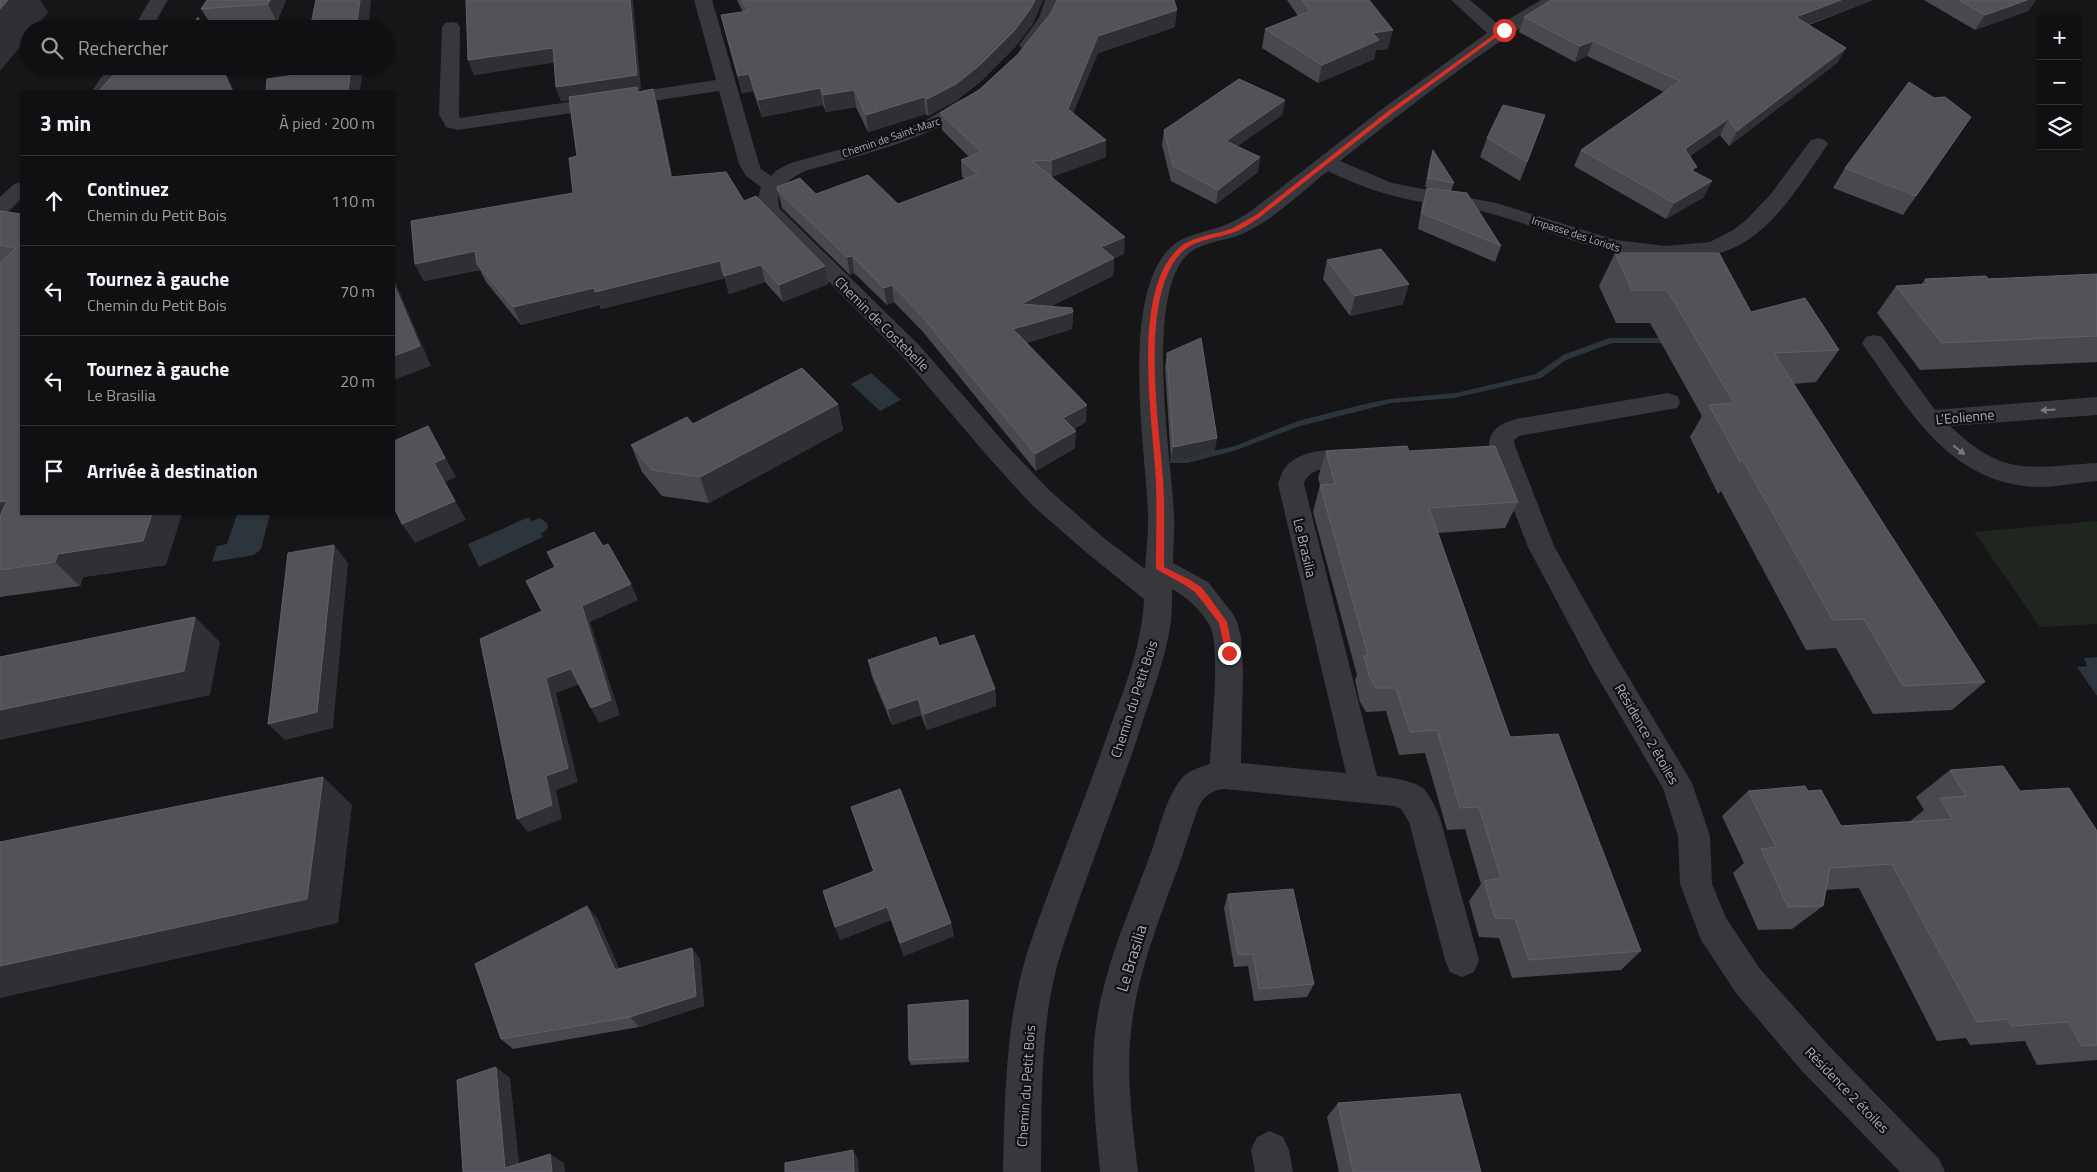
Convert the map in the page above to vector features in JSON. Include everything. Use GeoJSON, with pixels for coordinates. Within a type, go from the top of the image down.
{"type":"FeatureCollection","features":[{"type":"Feature","properties":{"kind":"street"},"geometry":{"type":"LineString","coordinates":[[147,20],[159,0]]}},
{"type":"Feature","properties":{"kind":"street"},"geometry":{"type":"LineString","coordinates":[[703,0],[749,164],[754,172],[772,186]]}},
{"type":"Feature","properties":{"kind":"street"},"geometry":{"type":"LineString","coordinates":[[1016,59],[1048,19],[1054,0]]}},
{"type":"Feature","properties":{"kind":"street"},"geometry":{"type":"LineString","coordinates":[[1460,0],[1498,34]]}},
{"type":"Feature","properties":{"kind":"street","name":"Chemin du Petit Bois"},"geometry":{"type":"LineString","coordinates":[[1022,1172],[1024,1072],[1031,1006],[1038,976],[1046,947],[1095,815],[1148,662],[1157,621],[1160,481],[1151,374],[1155,308],[1158,291],[1167,266],[1180,250],[1190,244],[1235,229],[1258,216],[1389,113],[1498,34],[1553,0]]}},
{"type":"Feature","properties":{"kind":"street"},"geometry":{"type":"LineString","coordinates":[[451,27],[449,114],[452,122],[458,124],[726,84]]}},
{"type":"Feature","properties":{"kind":"street"},"geometry":{"type":"LineString","coordinates":[[102,90],[112,75]]}},
{"type":"Feature","properties":{"kind":"street","name":"Chemin de Saint-Marc"},"geometry":{"type":"LineString","coordinates":[[772,186],[784,174],[798,167],[889,140],[944,118],[960,110],[986,89]]}},
{"type":"Feature","properties":{"kind":"street","name":"Impasse des Loriots"},"geometry":{"type":"LineString","coordinates":[[1326,162],[1352,176],[1397,190],[1490,208],[1625,250],[1651,254],[1678,253],[1725,244],[1741,236],[1760,219],[1818,144]]}},
{"type":"Feature","properties":{"kind":"street","name":"Chemin de Costebelle"},"geometry":{"type":"LineString","coordinates":[[772,186],[766,198],[767,205],[778,222],[911,351],[998,453],[1040,498],[1096,546],[1159,582]]}},
{"type":"Feature","properties":{"kind":"street"},"geometry":{"type":"LineString","coordinates":[[0,209],[20,189]]}},
{"type":"Feature","properties":{"kind":"street"},"geometry":{"type":"LineString","coordinates":[[1874,343],[1929,419]]}},
{"type":"Feature","properties":{"kind":"street","name":"Résidence 2 étoiles"},"geometry":{"type":"LineString","coordinates":[[1668,402],[1516,428],[1508,431],[1502,437],[1502,446],[1541,547],[1604,662],[1677,782],[1694,836],[1696,884],[1713,928],[1748,981],[1815,1058],[1926,1172]]}},
{"type":"Feature","properties":{"kind":"street","name":"L’Eolienne"},"geometry":{"type":"LineString","coordinates":[[1929,419],[2097,406]]}},
{"type":"Feature","properties":{"kind":"street","name":"L’Eolienne"},"geometry":{"type":"LineString","coordinates":[[1929,419],[1954,447],[1968,457],[1998,472],[2025,477],[2097,472]]}},
{"type":"Feature","properties":{"kind":"street","name":"Le Brasilia"},"geometry":{"type":"LineString","coordinates":[[1365,789],[1291,484],[1295,471],[1308,462],[1389,457]]}},
{"type":"Feature","properties":{"kind":"street"},"geometry":{"type":"LineString","coordinates":[[1159,582],[1198,590],[1223,622],[1229,653],[1225,775]]}},
{"type":"Feature","properties":{"kind":"street","name":"Le Brasilia"},"geometry":{"type":"LineString","coordinates":[[1118,1172],[1112,1043],[1117,1006],[1130,956],[1188,795],[1194,786],[1203,780],[1225,775],[1365,789],[1403,794],[1412,798],[1424,818],[1462,960]]}},
{"type":"Feature","properties":{"kind":"shaded area"},"geometry":{"type":"Polygon","coordinates":[[[1609,338],[1661,338],[1662,343],[1612,343],[1566,360],[1541,378],[1454,398],[1391,403],[1300,426],[1234,451],[1187,463],[1170,463],[1170,458],[1184,458],[1235,446],[1298,421],[1361,405],[1389,399],[1456,393],[1536,374],[1563,355],[1609,338]]]}},
{"type":"Feature","properties":{"kind":"shaded area"},"geometry":{"type":"Polygon","coordinates":[[[871,373],[901,400],[880,411],[851,384],[871,373]]]}},
{"type":"Feature","properties":{"kind":"shaded area"},"geometry":{"type":"Polygon","coordinates":[[[237,515],[270,515],[261,549],[254,555],[212,562],[217,546],[227,544],[237,515]]]}},
{"type":"Feature","properties":{"kind":"shaded area"},"geometry":{"type":"Polygon","coordinates":[[[529,517],[532,521],[540,518],[547,523],[548,528],[541,534],[543,537],[479,567],[468,544],[529,517]]]}},
{"type":"Feature","properties":{"kind":"shaded area"},"geometry":{"type":"Polygon","coordinates":[[[2097,521],[2097,624],[2040,627],[1974,532],[2097,521]]]}},
{"type":"Feature","properties":{"kind":"shaded area"},"geometry":{"type":"Polygon","coordinates":[[[2097,657],[2097,696],[2077,667],[2087,666],[2084,658],[2097,657]]]}},
{"type":"Feature","properties":{"kind":"building"},"geometry":{"type":"Polygon","coordinates":[[[0,0],[8,0],[0,9],[0,0]]]}},
{"type":"Feature","properties":{"kind":"building"},"geometry":{"type":"Polygon","coordinates":[[[207,0],[270,0],[268,4],[201,9],[207,0]]]}},
{"type":"Feature","properties":{"kind":"building"},"geometry":{"type":"Polygon","coordinates":[[[316,0],[360,0],[357,20],[312,20],[316,0]]]}},
{"type":"Feature","properties":{"kind":"building"},"geometry":{"type":"Polygon","coordinates":[[[466,0],[630,0],[637,75],[556,87],[553,48],[468,60],[466,0]]]}},
{"type":"Feature","properties":{"kind":"building"},"geometry":{"type":"Polygon","coordinates":[[[742,0],[1035,0],[1015,30],[980,65],[956,84],[927,99],[924,97],[866,115],[854,90],[823,95],[820,88],[758,100],[749,74],[738,76],[721,15],[748,11],[742,0]]]}},
{"type":"Feature","properties":{"kind":"building"},"geometry":{"type":"Polygon","coordinates":[[[1057,0],[1174,0],[1177,10],[1098,36],[1068,109],[1106,140],[1052,160],[1032,161],[1125,237],[1101,247],[1114,258],[1021,304],[1072,308],[1073,312],[1013,329],[1087,405],[1063,418],[1076,431],[1035,454],[921,315],[892,285],[884,288],[852,256],[847,257],[778,191],[777,187],[800,178],[816,194],[868,175],[898,204],[978,174],[961,160],[981,152],[940,113],[979,90],[1018,54],[1051,13],[1057,0]]]}},
{"type":"Feature","properties":{"kind":"building"},"geometry":{"type":"Polygon","coordinates":[[[1302,0],[1369,0],[1393,30],[1373,33],[1379,40],[1322,65],[1265,29],[1310,11],[1302,0]]]}},
{"type":"Feature","properties":{"kind":"building"},"geometry":{"type":"Polygon","coordinates":[[[1551,0],[1841,0],[1796,17],[1846,48],[1737,131],[1728,119],[1685,149],[1697,167],[1691,170],[1712,181],[1674,203],[1581,150],[1680,81],[1593,41],[1580,46],[1524,17],[1551,0]]]}},
{"type":"Feature","properties":{"kind":"building"},"geometry":{"type":"Polygon","coordinates":[[[1959,0],[2027,0],[1985,15],[1959,0]]]}},
{"type":"Feature","properties":{"kind":"building"},"geometry":{"type":"Polygon","coordinates":[[[113,75],[225,75],[232,90],[100,90],[113,75]]]}},
{"type":"Feature","properties":{"kind":"building"},"geometry":{"type":"Polygon","coordinates":[[[294,75],[350,75],[348,90],[266,90],[267,79],[294,75]]]}},
{"type":"Feature","properties":{"kind":"building"},"geometry":{"type":"Polygon","coordinates":[[[1239,79],[1285,100],[1226,141],[1260,157],[1218,190],[1173,166],[1164,130],[1239,79]]]}},
{"type":"Feature","properties":{"kind":"building"},"geometry":{"type":"Polygon","coordinates":[[[1909,82],[1934,98],[1945,97],[1971,117],[1916,196],[1845,168],[1909,82]]]}},
{"type":"Feature","properties":{"kind":"building"},"geometry":{"type":"Polygon","coordinates":[[[637,87],[638,92],[653,89],[671,177],[726,172],[744,201],[756,196],[825,266],[779,285],[761,265],[724,276],[720,261],[595,292],[594,288],[513,307],[477,264],[475,251],[415,264],[411,221],[573,193],[569,158],[577,156],[569,97],[637,87]]]}},
{"type":"Feature","properties":{"kind":"building"},"geometry":{"type":"Polygon","coordinates":[[[1503,105],[1545,115],[1527,162],[1487,138],[1503,105]]]}},
{"type":"Feature","properties":{"kind":"building"},"geometry":{"type":"Polygon","coordinates":[[[1433,150],[1454,183],[1428,178],[1433,150]]]}},
{"type":"Feature","properties":{"kind":"building"},"geometry":{"type":"Polygon","coordinates":[[[1427,188],[1467,193],[1501,246],[1422,213],[1427,188]]]}},
{"type":"Feature","properties":{"kind":"building"},"geometry":{"type":"Polygon","coordinates":[[[0,211],[20,214],[20,515],[152,515],[143,541],[58,554],[55,562],[0,570],[0,516],[7,501],[0,502],[0,263],[16,248],[0,245],[0,211]]]}},
{"type":"Feature","properties":{"kind":"building"},"geometry":{"type":"Polygon","coordinates":[[[1381,249],[1409,284],[1355,296],[1327,260],[1381,249]]]}},
{"type":"Feature","properties":{"kind":"building"},"geometry":{"type":"Polygon","coordinates":[[[1615,253],[1719,253],[1751,312],[1805,298],[1839,350],[1774,353],[1985,682],[1903,686],[1864,619],[1833,620],[1742,459],[1740,462],[1709,405],[1734,403],[1667,290],[1632,290],[1615,253]]]}},
{"type":"Feature","properties":{"kind":"building"},"geometry":{"type":"Polygon","coordinates":[[[2097,274],[2097,336],[1942,343],[1896,286],[1929,284],[1925,279],[1986,276],[1988,279],[2097,274]]]}},
{"type":"Feature","properties":{"kind":"building"},"geometry":{"type":"Polygon","coordinates":[[[395,287],[420,346],[395,356],[395,287]]]}},
{"type":"Feature","properties":{"kind":"building"},"geometry":{"type":"Polygon","coordinates":[[[1201,338],[1217,438],[1173,447],[1167,353],[1201,338]]]}},
{"type":"Feature","properties":{"kind":"building"},"geometry":{"type":"Polygon","coordinates":[[[802,368],[838,404],[700,477],[652,470],[631,445],[687,417],[693,424],[802,368]]]}},
{"type":"Feature","properties":{"kind":"building"},"geometry":{"type":"Polygon","coordinates":[[[428,426],[445,458],[434,463],[455,501],[402,524],[395,509],[395,441],[428,426]]]}},
{"type":"Feature","properties":{"kind":"building"},"geometry":{"type":"Polygon","coordinates":[[[1407,446],[1409,451],[1495,446],[1518,502],[1429,508],[1510,737],[1558,734],[1641,951],[1529,960],[1515,919],[1495,918],[1484,881],[1501,878],[1479,807],[1460,808],[1437,730],[1410,732],[1396,688],[1376,688],[1370,678],[1364,656],[1368,655],[1320,485],[1335,484],[1326,451],[1407,446]]]}},
{"type":"Feature","properties":{"kind":"building"},"geometry":{"type":"Polygon","coordinates":[[[594,532],[603,546],[608,544],[631,584],[582,606],[611,700],[591,708],[571,669],[546,678],[568,768],[546,776],[552,805],[517,819],[480,639],[542,611],[526,581],[555,567],[547,552],[594,532]]]}},
{"type":"Feature","properties":{"kind":"building"},"geometry":{"type":"Polygon","coordinates":[[[334,545],[317,712],[268,724],[288,553],[334,545]]]}},
{"type":"Feature","properties":{"kind":"building"},"geometry":{"type":"Polygon","coordinates":[[[195,617],[184,671],[0,710],[0,657],[195,617]]]}},
{"type":"Feature","properties":{"kind":"building"},"geometry":{"type":"Polygon","coordinates":[[[974,635],[995,689],[924,714],[918,699],[888,709],[868,660],[936,637],[939,646],[974,635]]]}},
{"type":"Feature","properties":{"kind":"building"},"geometry":{"type":"Polygon","coordinates":[[[2003,766],[2020,791],[2069,788],[2097,831],[2097,1045],[2082,1046],[2068,1022],[2012,1026],[2007,1019],[1977,1022],[1892,864],[1830,868],[1823,906],[1788,907],[1761,849],[1776,847],[1748,791],[1805,786],[1808,791],[1821,790],[1841,826],[1952,819],[1940,798],[1966,796],[1950,770],[2003,766]]]}},
{"type":"Feature","properties":{"kind":"building"},"geometry":{"type":"Polygon","coordinates":[[[323,777],[307,899],[0,966],[0,842],[323,777]]]}},
{"type":"Feature","properties":{"kind":"building"},"geometry":{"type":"Polygon","coordinates":[[[900,789],[951,923],[900,943],[887,907],[835,927],[823,891],[874,871],[851,807],[900,789]]]}},
{"type":"Feature","properties":{"kind":"building"},"geometry":{"type":"Polygon","coordinates":[[[1293,889],[1314,984],[1259,989],[1253,954],[1238,955],[1228,894],[1293,889]]]}},
{"type":"Feature","properties":{"kind":"building"},"geometry":{"type":"Polygon","coordinates":[[[587,906],[615,970],[692,948],[696,996],[630,1017],[501,1039],[475,964],[587,906]]]}},
{"type":"Feature","properties":{"kind":"building"},"geometry":{"type":"Polygon","coordinates":[[[968,1000],[968,1057],[909,1060],[908,1005],[968,1000]]]}},
{"type":"Feature","properties":{"kind":"building"},"geometry":{"type":"Polygon","coordinates":[[[496,1067],[505,1168],[550,1154],[552,1172],[463,1172],[457,1080],[496,1067]]]}},
{"type":"Feature","properties":{"kind":"building"},"geometry":{"type":"Polygon","coordinates":[[[1460,1094],[1481,1172],[1353,1172],[1338,1103],[1460,1094]]]}},
{"type":"Feature","properties":{"kind":"building"},"geometry":{"type":"Polygon","coordinates":[[[853,1150],[854,1172],[785,1172],[785,1163],[853,1150]]]}},
{"type":"Feature","properties":{"kind":"route"},"geometry":{"type":"LineString","coordinates":[[1229,653],[1223,622],[1198,590],[1188,582],[1160,569],[1160,481],[1151,374],[1155,308],[1158,291],[1167,266],[1172,257],[1190,244],[1235,229],[1258,216],[1389,113],[1504,30]]}}]}
